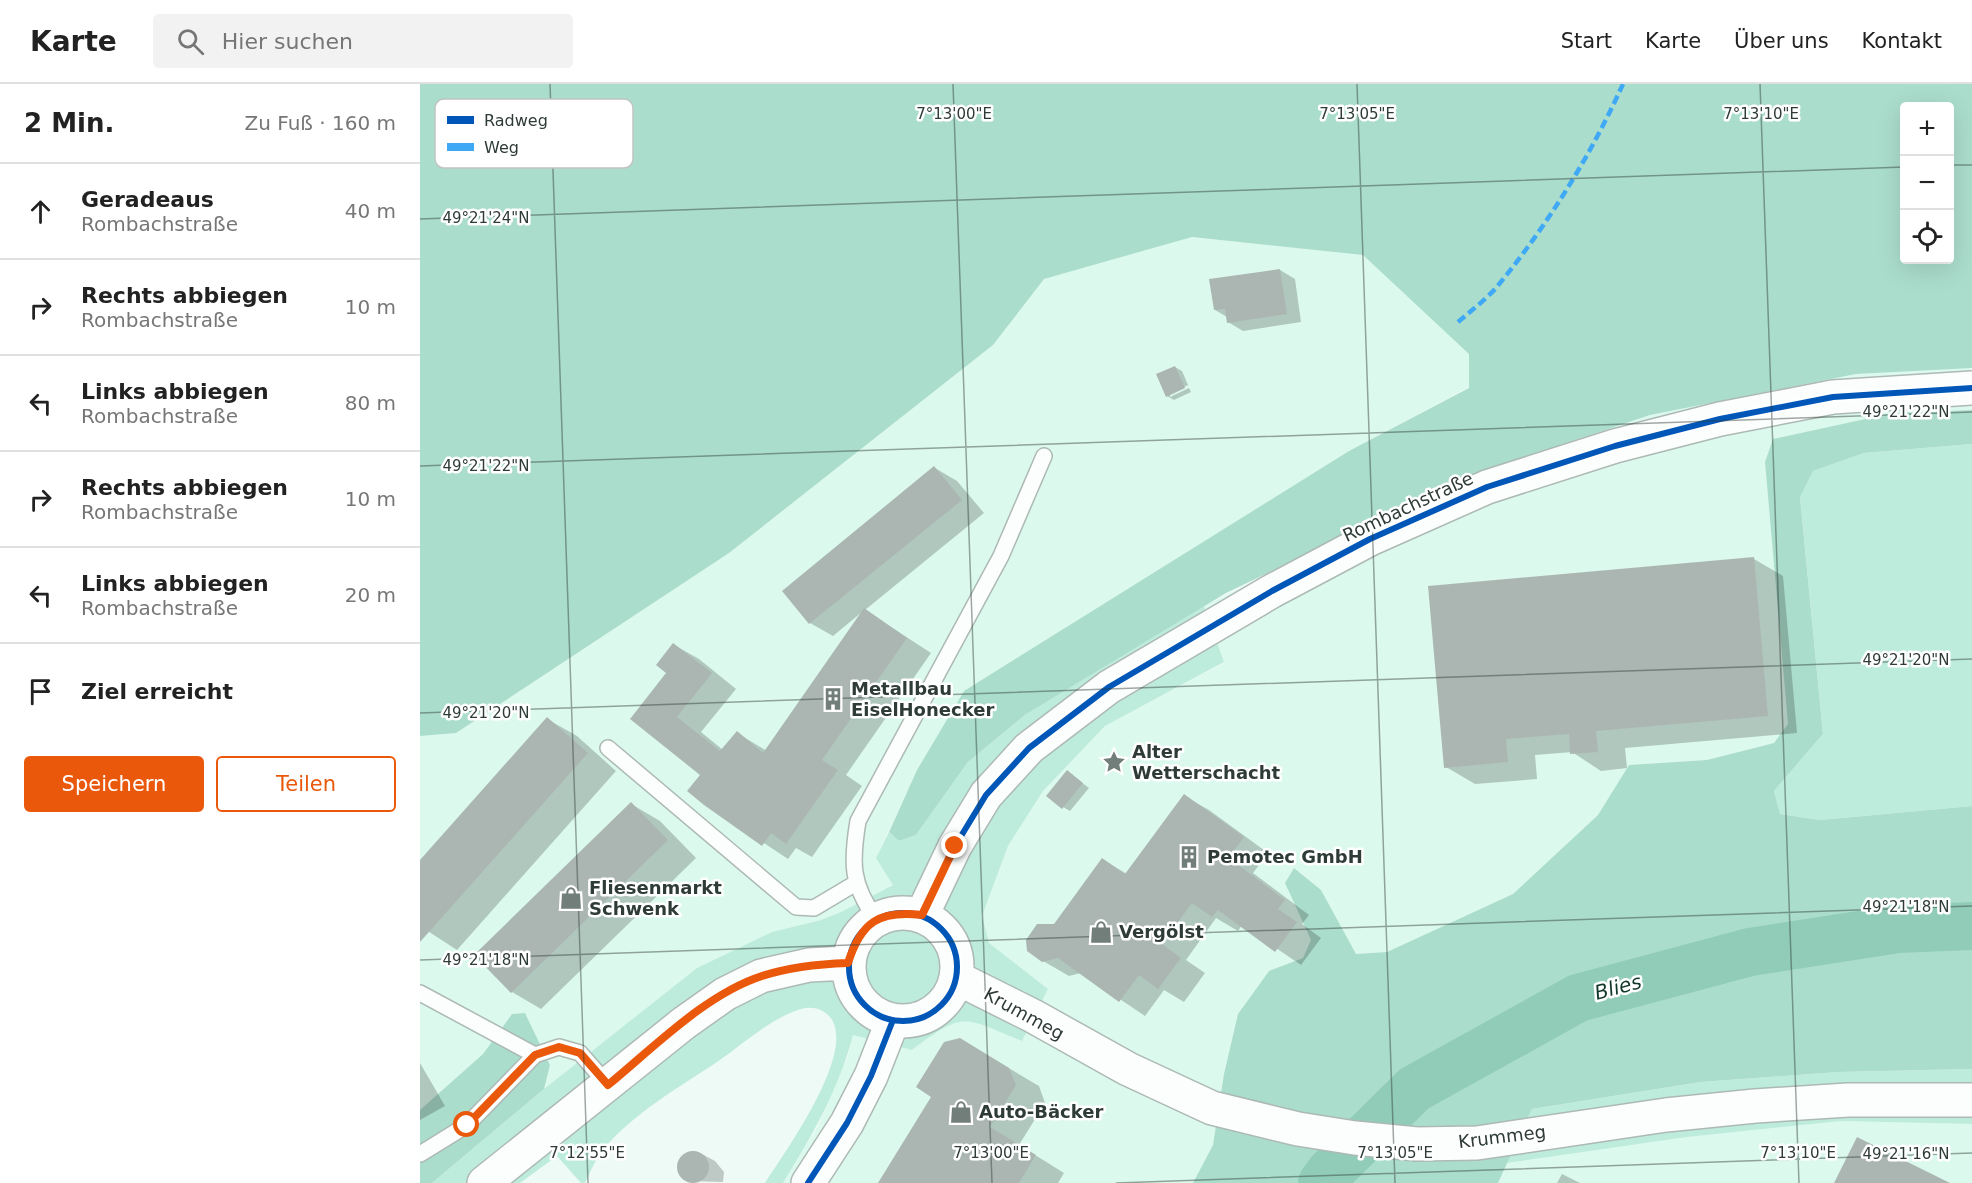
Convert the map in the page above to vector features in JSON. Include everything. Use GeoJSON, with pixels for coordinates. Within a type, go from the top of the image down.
{"type":"FeatureCollection","features":[{"type":"Feature","properties":{"kind":"main road","name":"Rombachstraße"},"geometry":{"type":"LineString","coordinates":[[922,915],[955,846],[986,795],[1029,748],[1109,687],[1138,669],[1272,591],[1370,540],[1487,487],[1615,446],[1720,419],[1833,398],[1972,388]]}},
{"type":"Feature","properties":{"kind":"main road"},"geometry":{"type":"LineString","coordinates":[[900,912],[922,915],[937,924],[948,935],[955,950],[957,978],[944,1002],[932,1013],[915,1020],[893,1020],[865,1006],[852,986],[848,963],[855,941],[863,929],[876,919],[900,912]]}},
{"type":"Feature","properties":{"kind":"main road"},"geometry":{"type":"LineString","coordinates":[[484,1183],[684,1023],[725,994],[770,974],[809,965],[848,963]]}},
{"type":"Feature","properties":{"kind":"main road","name":"Krummeg"},"geometry":{"type":"LineString","coordinates":[[957,978],[1033,1016],[1128,1069],[1212,1108],[1298,1129],[1355,1138],[1417,1144],[1477,1143],[1666,1115],[1755,1106],[1848,1100],[1972,1100]]}},
{"type":"Feature","properties":{"kind":"main road"},"geometry":{"type":"LineString","coordinates":[[808,1183],[847,1123],[871,1076],[893,1020]]}},
{"type":"Feature","properties":{"kind":"lane"},"geometry":{"type":"LineString","coordinates":[[876,919],[861,897],[856,883],[853,856],[858,821],[1001,556],[1044,456]]}},
{"type":"Feature","properties":{"kind":"lane"},"geometry":{"type":"LineString","coordinates":[[608,748],[796,907],[814,908],[856,883]]}},
{"type":"Feature","properties":{"kind":"lane"},"geometry":{"type":"LineString","coordinates":[[420,993],[535,1055]]}},
{"type":"Feature","properties":{"kind":"lane"},"geometry":{"type":"LineString","coordinates":[[420,1154],[467,1125],[535,1055],[559,1047],[580,1053],[608,1085]]}},
{"type":"Feature","properties":{"kind":"shaded area"},"geometry":{"type":"Polygon","coordinates":[[[1192,237],[1363,255],[1470,354],[1469,387],[1349,451],[964,691],[917,770],[876,858],[894,884],[841,912],[821,920],[772,932],[697,968],[544,1089],[550,1064],[525,1013],[512,1014],[483,1054],[420,1110],[420,736],[456,733],[729,553],[993,345],[1044,279],[1192,237]]]}},
{"type":"Feature","properties":{"kind":"shaded area"},"geometry":{"type":"Polygon","coordinates":[[[1970,368],[1972,410],[1893,413],[1765,462],[1788,724],[1774,743],[1707,760],[1629,765],[1598,815],[1513,894],[1387,952],[1356,955],[1321,890],[1294,868],[1285,883],[1311,940],[1303,958],[1269,971],[1238,1014],[1224,1074],[1213,1145],[1193,1183],[783,1183],[818,1126],[848,1056],[853,1034],[912,1050],[944,1026],[968,1019],[1022,1040],[1048,989],[989,943],[982,916],[1008,846],[1043,791],[1105,726],[1224,663],[1204,606],[1477,473],[1650,415],[1856,374],[1970,368]]]}},
{"type":"Feature","properties":{"kind":"shaded area"},"geometry":{"type":"Polygon","coordinates":[[[1972,444],[1972,806],[1820,820],[1780,814],[1774,791],[1823,734],[1800,496],[1813,471],[1864,453],[1972,444]]]}},
{"type":"Feature","properties":{"kind":"shaded area"},"geometry":{"type":"Polygon","coordinates":[[[1204,606],[1224,662],[1105,726],[1043,791],[1008,846],[982,916],[989,943],[1048,989],[1022,1041],[975,1023],[965,1022],[943,1028],[912,1050],[853,1035],[832,1093],[794,1165],[783,1183],[765,1183],[816,1101],[834,1053],[836,1033],[830,1017],[817,1009],[801,1009],[768,1025],[641,1113],[602,1151],[585,1183],[581,1183],[557,1156],[520,1183],[432,1183],[544,1089],[697,968],[772,932],[821,920],[841,912],[893,885],[876,858],[889,832],[899,841],[916,835],[968,762],[1025,715],[1204,606]]]}},
{"type":"Feature","properties":{"kind":"shaded area"},"geometry":{"type":"Polygon","coordinates":[[[1972,1069],[1972,1124],[1841,1121],[1687,1137],[1507,1163],[1532,1109],[1701,1082],[1838,1072],[1972,1069]]]}},
{"type":"Feature","properties":{"kind":"shaded area"},"geometry":{"type":"Polygon","coordinates":[[[1841,1121],[1972,1124],[1972,1183],[1498,1183],[1507,1163],[1687,1137],[1841,1121]]]}},
{"type":"Feature","properties":{"kind":"green space"},"geometry":{"type":"Polygon","coordinates":[[[420,84],[1972,84],[1972,368],[1856,374],[1650,415],[1477,473],[1226,593],[1025,715],[968,762],[916,835],[899,841],[889,832],[917,770],[964,691],[1349,451],[1469,388],[1469,354],[1363,255],[1192,237],[1044,279],[993,345],[729,553],[456,733],[420,736],[420,84]]]}},
{"type":"Feature","properties":{"kind":"green space"},"geometry":{"type":"Polygon","coordinates":[[[1972,410],[1972,444],[1864,453],[1813,471],[1800,497],[1823,734],[1774,791],[1780,814],[1820,820],[1972,806],[1972,1069],[1838,1072],[1701,1082],[1532,1109],[1498,1183],[1193,1183],[1213,1145],[1224,1074],[1238,1014],[1269,971],[1303,958],[1311,940],[1285,883],[1294,868],[1321,890],[1356,954],[1387,952],[1513,894],[1598,815],[1629,765],[1707,760],[1774,743],[1788,724],[1765,462],[1773,439],[1893,413],[1972,410]]]}},
{"type":"Feature","properties":{"kind":"green space"},"geometry":{"type":"Polygon","coordinates":[[[525,1013],[550,1065],[544,1089],[432,1183],[420,1183],[420,1110],[483,1054],[512,1014],[525,1013]]]}},
{"type":"Feature","properties":{"kind":"building"},"geometry":{"type":"Polygon","coordinates":[[[1280,269],[1287,314],[1227,323],[1225,309],[1214,310],[1209,279],[1280,269]]]}},
{"type":"Feature","properties":{"kind":"building"},"geometry":{"type":"Polygon","coordinates":[[[1175,366],[1185,388],[1166,397],[1156,374],[1175,366]]]}},
{"type":"Feature","properties":{"kind":"building"},"geometry":{"type":"Polygon","coordinates":[[[934,466],[962,500],[809,624],[782,591],[934,466]]]}},
{"type":"Feature","properties":{"kind":"building"},"geometry":{"type":"Polygon","coordinates":[[[1754,557],[1768,716],[1596,731],[1598,752],[1570,754],[1569,734],[1506,739],[1508,762],[1444,768],[1428,586],[1754,557]]]}},
{"type":"Feature","properties":{"kind":"building","name":"Metallbau EiselHonecker"},"geometry":{"type":"Polygon","coordinates":[[[864,608],[907,638],[822,760],[838,770],[786,844],[771,833],[762,846],[704,805],[687,791],[700,775],[630,719],[666,673],[656,665],[673,643],[712,673],[677,717],[720,751],[737,731],[763,753],[864,608]]]}},
{"type":"Feature","properties":{"kind":"building"},"geometry":{"type":"Polygon","coordinates":[[[547,717],[588,753],[420,942],[420,860],[547,717]]]}},
{"type":"Feature","properties":{"kind":"building"},"geometry":{"type":"Polygon","coordinates":[[[1067,770],[1083,783],[1062,809],[1046,796],[1067,770]]]}},
{"type":"Feature","properties":{"kind":"building"},"geometry":{"type":"Polygon","coordinates":[[[1184,794],[1244,837],[1229,858],[1285,900],[1278,909],[1297,922],[1275,952],[1218,910],[1212,917],[1192,903],[1162,944],[1181,958],[1158,989],[1139,975],[1119,1002],[1058,958],[1042,962],[1027,951],[1026,940],[1037,924],[1054,924],[1102,858],[1125,874],[1184,794]]]}},
{"type":"Feature","properties":{"kind":"building","name":"Fliesenmarkt Schwenk"},"geometry":{"type":"Polygon","coordinates":[[[631,802],[668,840],[511,993],[474,955],[631,802]]]}},
{"type":"Feature","properties":{"kind":"building","name":"Auto-Bäcker"},"geometry":{"type":"Polygon","coordinates":[[[960,1038],[1009,1068],[1016,1085],[990,1127],[1036,1155],[1019,1183],[878,1183],[931,1097],[916,1087],[944,1042],[960,1038]]]}},
{"type":"Feature","properties":{"kind":"building"},"geometry":{"type":"Polygon","coordinates":[[[1857,1137],[1950,1183],[1834,1183],[1857,1137]]]}},
{"type":"Feature","properties":{"kind":"building"},"geometry":{"type":"Polygon","coordinates":[[[693,1151],[704,1156],[709,1167],[704,1178],[693,1183],[682,1178],[677,1167],[682,1156],[693,1151]]]}},
{"type":"Feature","properties":{"kind":"waterway","name":"Blies"},"geometry":{"type":"LineString","coordinates":[[1322,1183],[1330,1172],[1414,1089],[1578,998],[1750,952],[1898,929],[1972,926]]}},
{"type":"Feature","properties":{"kind":"marked path"},"geometry":{"type":"LineString","coordinates":[[1458,322],[1496,288],[1533,240],[1582,164],[1623,84]]}},
{"type":"Feature","properties":{"kind":"cycle path"},"geometry":{"type":"LineString","coordinates":[[922,915],[955,846],[986,795],[1029,748],[1109,687],[1272,591],[1370,539],[1487,487],[1615,446],[1720,419],[1833,397],[1972,388]]}},
{"type":"Feature","properties":{"kind":"cycle path"},"geometry":{"type":"LineString","coordinates":[[903,913],[924,917],[941,929],[953,946],[957,967],[953,988],[941,1005],[924,1017],[903,1021],[882,1017],[865,1005],[853,988],[849,967],[853,946],[865,929],[882,917],[903,913]]}},
{"type":"Feature","properties":{"kind":"cycle path"},"geometry":{"type":"LineString","coordinates":[[808,1183],[847,1123],[871,1076],[893,1020]]}},
{"type":"Feature","properties":{"kind":"place","name":"Metallbau EiselHonecker"},"geometry":{"type":"Point","coordinates":[833,699]}},
{"type":"Feature","properties":{"kind":"place","name":"Alter Wetterschacht"},"geometry":{"type":"Point","coordinates":[1114,762]}},
{"type":"Feature","properties":{"kind":"place","name":"Pemotec GmbH"},"geometry":{"type":"Point","coordinates":[1189,857]}},
{"type":"Feature","properties":{"kind":"place","name":"Fliesenmarkt Schwenk"},"geometry":{"type":"Point","coordinates":[571,898]}},
{"type":"Feature","properties":{"kind":"place","name":"Vergölst"},"geometry":{"type":"Point","coordinates":[1101,932]}},
{"type":"Feature","properties":{"kind":"place","name":"Auto-Bäcker"},"geometry":{"type":"Point","coordinates":[961,1112]}},
{"type":"Feature","properties":{"kind":"route"},"geometry":{"type":"LineString","coordinates":[[467,1125],[535,1055],[559,1047],[580,1053],[608,1085],[684,1023],[725,994],[761,976],[809,965],[848,963],[855,941],[863,929],[876,919],[900,912],[922,915],[955,846]]}}]}
